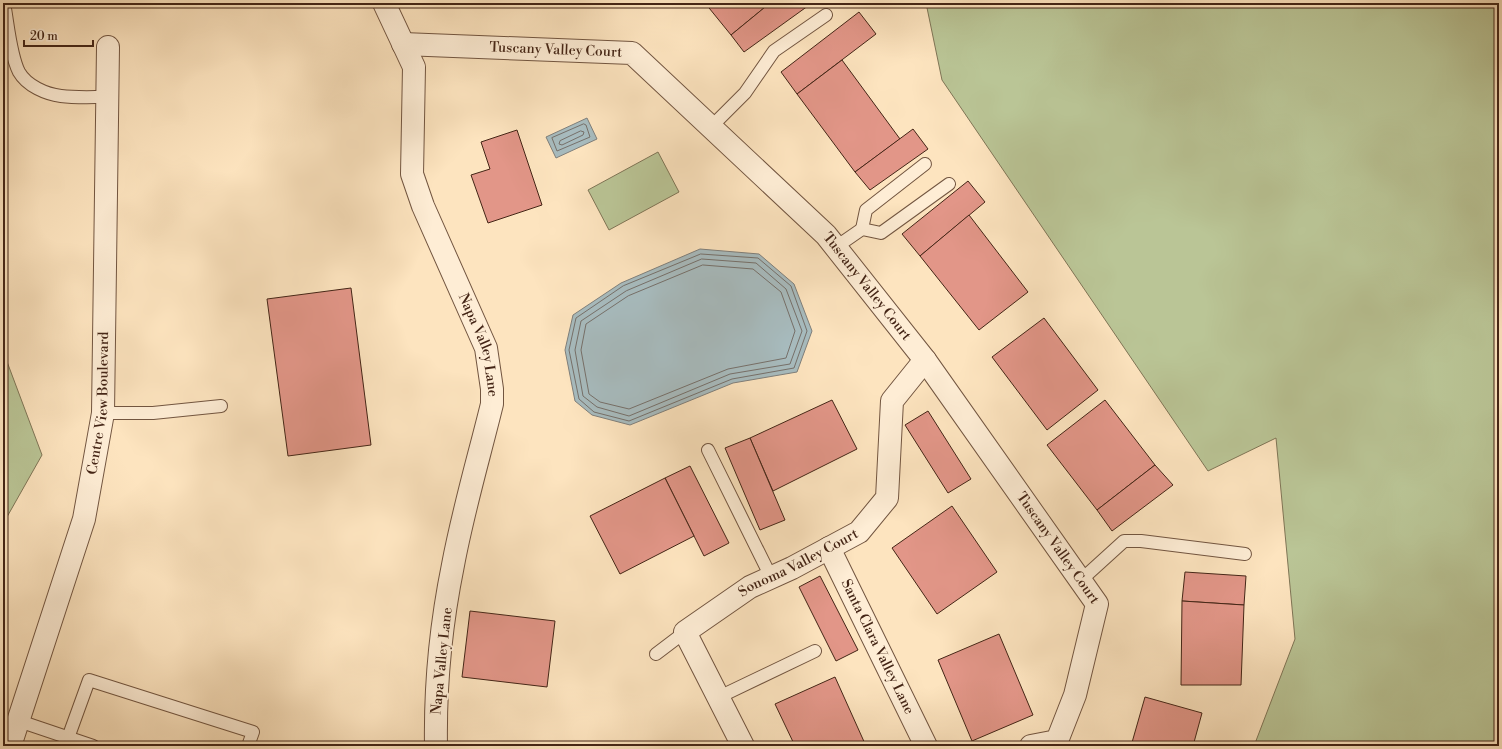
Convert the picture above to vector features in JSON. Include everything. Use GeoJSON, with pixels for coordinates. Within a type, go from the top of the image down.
{"type":"FeatureCollection","features":[{"type":"Feature","properties":{"kind":"street","name":"Napa Valley Lane"},"geometry":{"type":"LineString","coordinates":[[384,3],[414,67],[412,174],[423,206],[486,348],[492,389],[492,404],[453,566],[441,646],[435,722],[436,746]]}},
{"type":"Feature","properties":{"kind":"street","name":"Tuscany Valley Court"},"geometry":{"type":"LineString","coordinates":[[404,44],[632,53],[836,247],[925,360],[1097,604],[1075,695],[1057,741],[1037,745]]}},
{"type":"Feature","properties":{"kind":"street","name":"Centre View Boulevard"},"geometry":{"type":"LineString","coordinates":[[10,746],[84,519],[103,413],[108,47]]}},
{"type":"Feature","properties":{"kind":"street","name":"Sonoma Valley Court"},"geometry":{"type":"LineString","coordinates":[[684,632],[750,587],[858,532],[887,498],[892,401],[925,360]]}},
{"type":"Feature","properties":{"kind":"street","name":"Santa Clara Valley Lane"},"geometry":{"type":"LineString","coordinates":[[829,548],[926,746]]}},
{"type":"Feature","properties":{"kind":"street"},"geometry":{"type":"LineString","coordinates":[[684,632],[719,696],[743,746]]}},
{"type":"Feature","properties":{"kind":"lane"},"geometry":{"type":"LineString","coordinates":[[4,3],[14,54],[20,73],[31,84],[45,93],[62,96],[107,97]]}},
{"type":"Feature","properties":{"kind":"lane"},"geometry":{"type":"LineString","coordinates":[[711,127],[745,93],[774,51],[826,14]]}},
{"type":"Feature","properties":{"kind":"lane"},"geometry":{"type":"LineString","coordinates":[[836,247],[862,229],[866,210],[925,164]]}},
{"type":"Feature","properties":{"kind":"lane"},"geometry":{"type":"LineString","coordinates":[[862,229],[881,233],[949,184]]}},
{"type":"Feature","properties":{"kind":"lane"},"geometry":{"type":"LineString","coordinates":[[103,413],[153,413],[221,406]]}},
{"type":"Feature","properties":{"kind":"lane"},"geometry":{"type":"LineString","coordinates":[[708,450],[771,577]]}},
{"type":"Feature","properties":{"kind":"lane"},"geometry":{"type":"LineString","coordinates":[[1080,581],[1124,541],[1141,540],[1245,554]]}},
{"type":"Feature","properties":{"kind":"lane"},"geometry":{"type":"LineString","coordinates":[[656,654],[684,632]]}},
{"type":"Feature","properties":{"kind":"lane"},"geometry":{"type":"LineString","coordinates":[[719,696],[815,651]]}},
{"type":"Feature","properties":{"kind":"lane"},"geometry":{"type":"LineString","coordinates":[[68,738],[89,680],[253,732],[248,746]]}},
{"type":"Feature","properties":{"kind":"lane"},"geometry":{"type":"LineString","coordinates":[[19,721],[92,746]]}},
{"type":"Feature","properties":{"kind":"green space"},"geometry":{"type":"Polygon","coordinates":[[[926,3],[1499,3],[1499,746],[1254,746],[1295,639],[1276,438],[1208,471],[942,80],[926,3]]]}},
{"type":"Feature","properties":{"kind":"green space"},"geometry":{"type":"Polygon","coordinates":[[[658,152],[679,192],[609,230],[588,190],[658,152]]]}},
{"type":"Feature","properties":{"kind":"green space"},"geometry":{"type":"Polygon","coordinates":[[[3,351],[42,455],[3,524],[3,351]]]}},
{"type":"Feature","properties":{"kind":"water"},"geometry":{"type":"Polygon","coordinates":[[[587,118],[597,139],[556,158],[546,137],[587,118]]]}},
{"type":"Feature","properties":{"kind":"water"},"geometry":{"type":"Polygon","coordinates":[[[700,249],[759,254],[794,284],[812,331],[797,372],[733,383],[630,425],[592,415],[575,401],[565,350],[573,315],[621,283],[700,249]]]}},
{"type":"Feature","properties":{"kind":"building"},"geometry":{"type":"Polygon","coordinates":[[[705,3],[770,3],[731,35],[705,3]]]}},
{"type":"Feature","properties":{"kind":"building"},"geometry":{"type":"Polygon","coordinates":[[[770,3],[812,3],[744,52],[731,35],[770,3]]]}},
{"type":"Feature","properties":{"kind":"building"},"geometry":{"type":"Polygon","coordinates":[[[859,12],[876,34],[797,94],[781,72],[859,12]]]}},
{"type":"Feature","properties":{"kind":"building"},"geometry":{"type":"Polygon","coordinates":[[[842,60],[900,139],[855,172],[797,94],[842,60]]]}},
{"type":"Feature","properties":{"kind":"building"},"geometry":{"type":"Polygon","coordinates":[[[913,129],[928,149],[870,190],[855,172],[913,129]]]}},
{"type":"Feature","properties":{"kind":"building"},"geometry":{"type":"Polygon","coordinates":[[[517,130],[542,205],[488,223],[471,175],[490,169],[481,142],[517,130]]]}},
{"type":"Feature","properties":{"kind":"building"},"geometry":{"type":"Polygon","coordinates":[[[968,181],[985,202],[920,256],[902,234],[968,181]]]}},
{"type":"Feature","properties":{"kind":"building"},"geometry":{"type":"Polygon","coordinates":[[[969,215],[1028,292],[979,330],[920,256],[969,215]]]}},
{"type":"Feature","properties":{"kind":"building"},"geometry":{"type":"Polygon","coordinates":[[[351,288],[371,445],[288,456],[267,299],[351,288]]]}},
{"type":"Feature","properties":{"kind":"building"},"geometry":{"type":"Polygon","coordinates":[[[1044,318],[1098,390],[1047,430],[992,357],[1044,318]]]}},
{"type":"Feature","properties":{"kind":"building"},"geometry":{"type":"Polygon","coordinates":[[[832,400],[857,449],[773,491],[750,438],[832,400]]]}},
{"type":"Feature","properties":{"kind":"building"},"geometry":{"type":"Polygon","coordinates":[[[1105,400],[1155,465],[1097,510],[1047,445],[1105,400]]]}},
{"type":"Feature","properties":{"kind":"building"},"geometry":{"type":"Polygon","coordinates":[[[928,411],[971,479],[948,493],[905,425],[928,411]]]}},
{"type":"Feature","properties":{"kind":"building"},"geometry":{"type":"Polygon","coordinates":[[[750,438],[785,520],[760,530],[725,448],[750,438]]]}},
{"type":"Feature","properties":{"kind":"building"},"geometry":{"type":"Polygon","coordinates":[[[1155,465],[1173,485],[1112,531],[1097,510],[1155,465]]]}},
{"type":"Feature","properties":{"kind":"building"},"geometry":{"type":"Polygon","coordinates":[[[690,466],[729,543],[704,556],[665,478],[690,466]]]}},
{"type":"Feature","properties":{"kind":"building"},"geometry":{"type":"Polygon","coordinates":[[[665,478],[694,536],[620,574],[590,516],[665,478]]]}},
{"type":"Feature","properties":{"kind":"building"},"geometry":{"type":"Polygon","coordinates":[[[952,506],[997,572],[937,614],[892,548],[952,506]]]}},
{"type":"Feature","properties":{"kind":"building"},"geometry":{"type":"Polygon","coordinates":[[[1185,572],[1246,576],[1244,605],[1182,601],[1185,572]]]}},
{"type":"Feature","properties":{"kind":"building"},"geometry":{"type":"Polygon","coordinates":[[[820,576],[858,650],[836,661],[799,587],[820,576]]]}},
{"type":"Feature","properties":{"kind":"building"},"geometry":{"type":"Polygon","coordinates":[[[1182,601],[1244,605],[1241,685],[1181,685],[1182,601]]]}},
{"type":"Feature","properties":{"kind":"building"},"geometry":{"type":"Polygon","coordinates":[[[470,611],[555,621],[547,687],[462,677],[470,611]]]}},
{"type":"Feature","properties":{"kind":"building"},"geometry":{"type":"Polygon","coordinates":[[[999,634],[1033,715],[972,741],[938,660],[999,634]]]}},
{"type":"Feature","properties":{"kind":"building"},"geometry":{"type":"Polygon","coordinates":[[[835,677],[866,746],[795,746],[775,704],[835,677]]]}},
{"type":"Feature","properties":{"kind":"building"},"geometry":{"type":"Polygon","coordinates":[[[1145,697],[1202,713],[1193,746],[1131,746],[1145,697]]]}}]}
